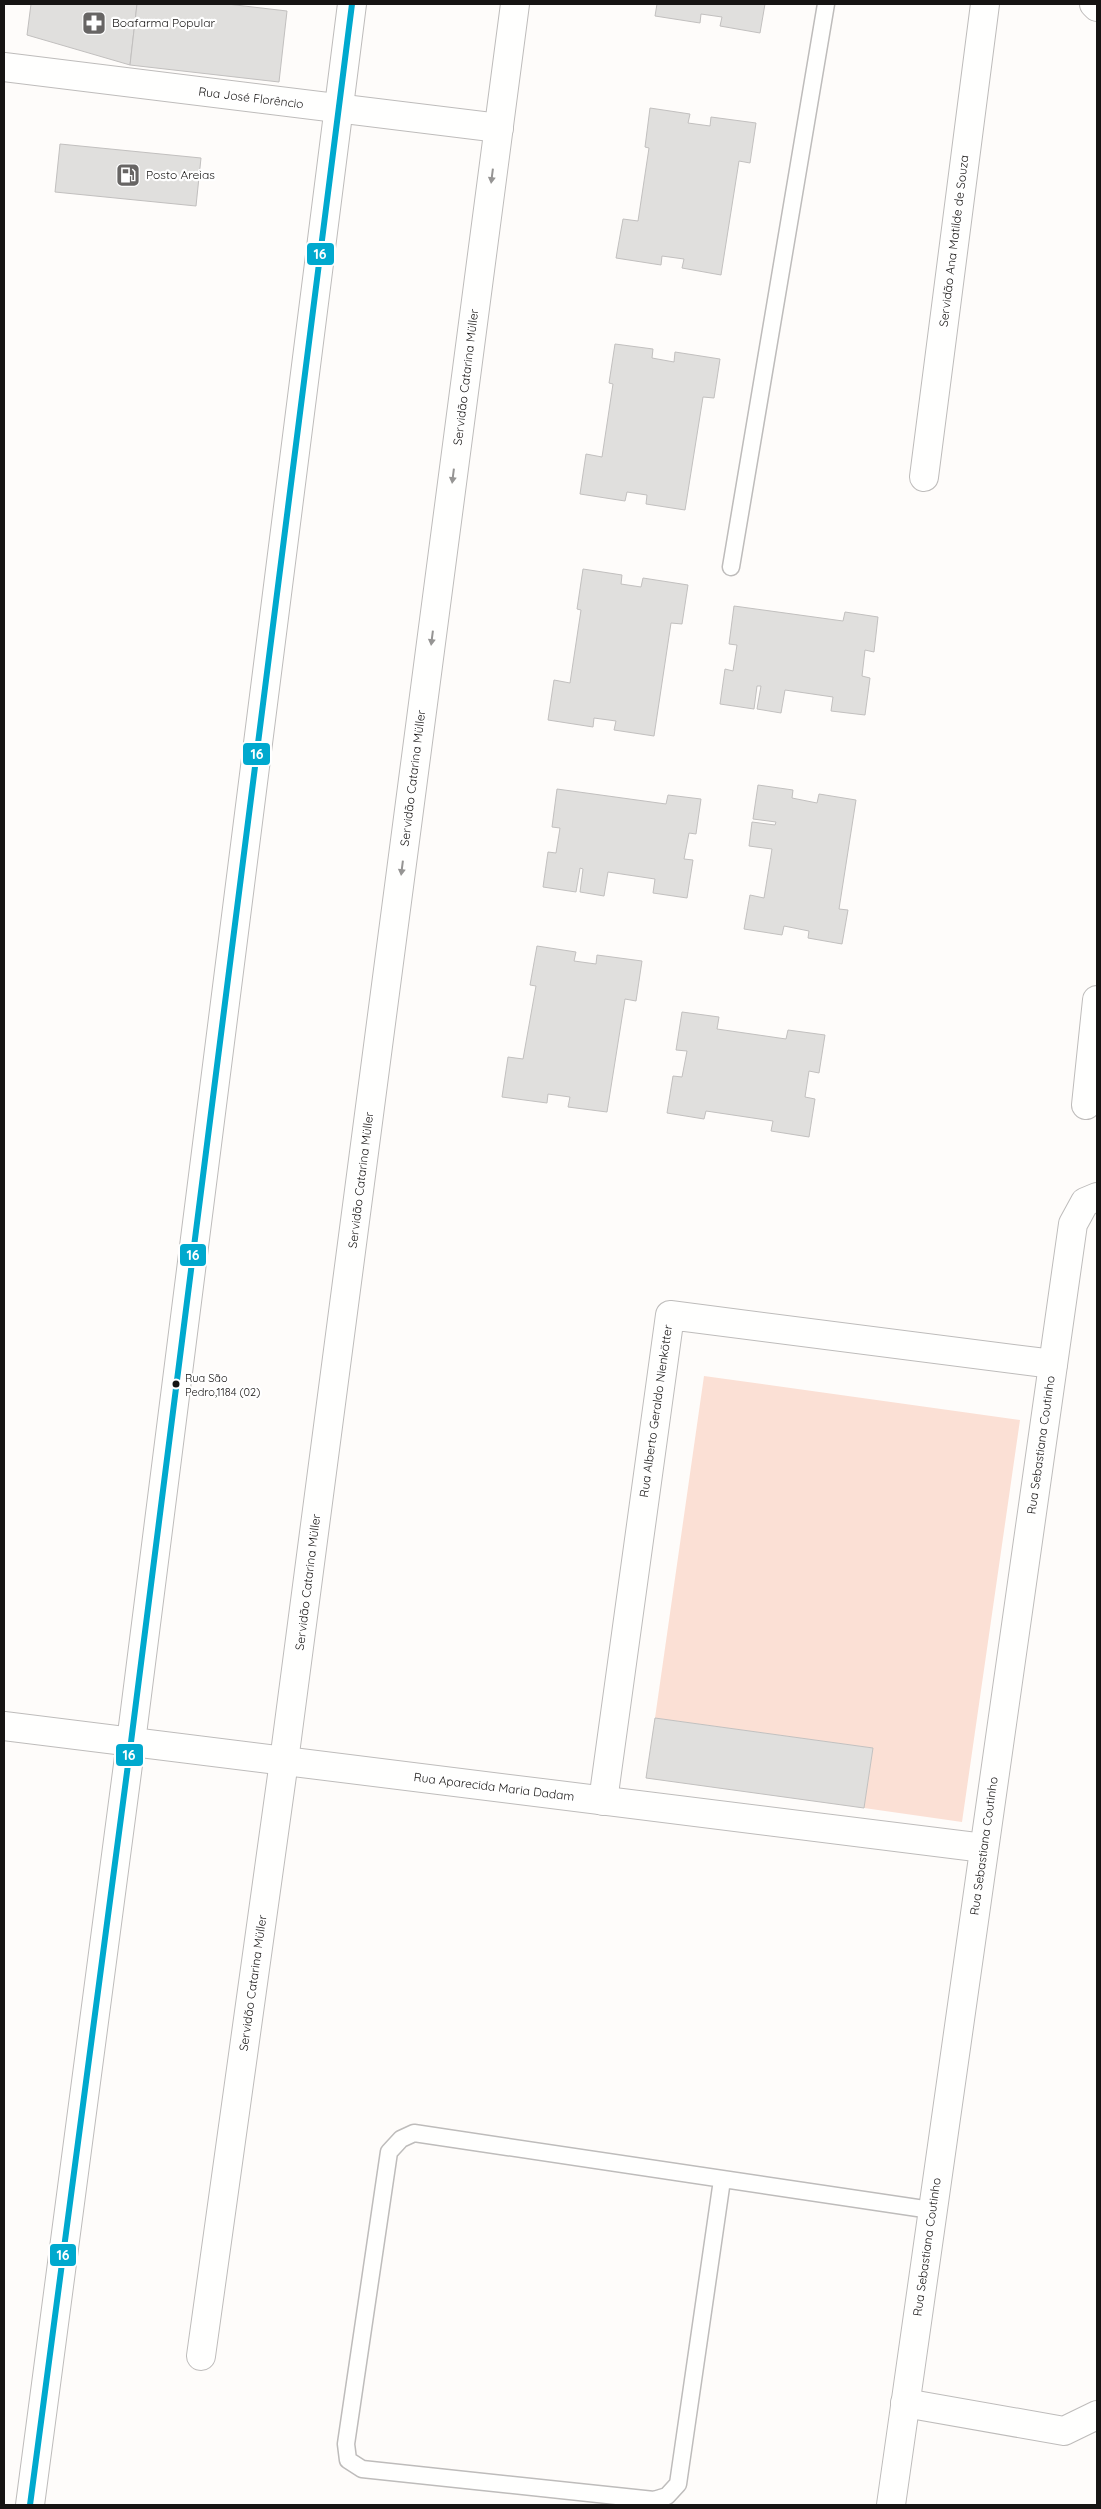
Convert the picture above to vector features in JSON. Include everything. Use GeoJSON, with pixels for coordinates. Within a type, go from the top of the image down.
{"type":"FeatureCollection","features":[{"type":"Feature","properties":{"kind":"street"},"geometry":{"type":"LineString","coordinates":[[30,2505],[130,1742],[352,4]]}},
{"type":"Feature","properties":{"kind":"street","name":"Servidão Catarina Müller"},"geometry":{"type":"LineString","coordinates":[[201,2356],[284,1761],[515,4]]}},
{"type":"Feature","properties":{"kind":"street","name":"Servidão Ana Matilde de Souza"},"geometry":{"type":"LineString","coordinates":[[924,478],[984,4]]}},
{"type":"Feature","properties":{"kind":"street","name":"Rua José Florêncio"},"geometry":{"type":"LineString","coordinates":[[4,67],[499,128]]}},
{"type":"Feature","properties":{"kind":"street"},"geometry":{"type":"LineString","coordinates":[[1086,1105],[1097,1000]]}},
{"type":"Feature","properties":{"kind":"street","name":"Rua Sebastiana Coutinho"},"geometry":{"type":"LineString","coordinates":[[890,2505],[1073,1224],[1085,1202],[1097,1197]]}},
{"type":"Feature","properties":{"kind":"street","name":"Rua Alberto Geraldo Nienkötter"},"geometry":{"type":"LineString","coordinates":[[603,1801],[670,1315],[1053,1364]]}},
{"type":"Feature","properties":{"kind":"street","name":"Rua Aparecida Maria Dadam"},"geometry":{"type":"LineString","coordinates":[[4,1726],[984,1848]]}},
{"type":"Feature","properties":{"kind":"street"},"geometry":{"type":"LineString","coordinates":[[905,2403],[1064,2431],[1097,2415]]}},
{"type":"Feature","properties":{"kind":"lane"},"geometry":{"type":"LineString","coordinates":[[731,567],[826,4]]}},
{"type":"Feature","properties":{"kind":"lane"},"geometry":{"type":"LineString","coordinates":[[722,2180],[678,2484],[667,2496],[654,2500],[362,2469],[348,2460],[346,2444],[389,2152],[401,2139],[414,2134],[931,2210]]}},
{"type":"Feature","properties":{"kind":"shaded area"},"geometry":{"type":"Polygon","coordinates":[[[704,1376],[1020,1420],[962,1822],[864,1808],[873,1748],[655,1718],[704,1376]]]}},
{"type":"Feature","properties":{"kind":"building"},"geometry":{"type":"Polygon","coordinates":[[[31,4],[137,4],[130,65],[27,35],[31,4]]]}},
{"type":"Feature","properties":{"kind":"building"},"geometry":{"type":"Polygon","coordinates":[[[137,4],[227,4],[287,11],[279,82],[130,65],[137,4]]]}},
{"type":"Feature","properties":{"kind":"building"},"geometry":{"type":"Polygon","coordinates":[[[657,4],[765,4],[760,33],[720,26],[722,17],[701,14],[700,23],[655,16],[657,4]]]}},
{"type":"Feature","properties":{"kind":"building"},"geometry":{"type":"Polygon","coordinates":[[[650,108],[690,114],[688,123],[710,126],[711,117],[756,123],[750,163],[739,161],[721,275],[682,268],[684,259],[662,256],[661,265],[616,258],[623,219],[638,221],[649,148],[645,147],[650,108]]]}},
{"type":"Feature","properties":{"kind":"building","name":"Posto Areias"},"geometry":{"type":"Polygon","coordinates":[[[60,144],[201,158],[196,206],[55,192],[60,144]]]}},
{"type":"Feature","properties":{"kind":"building"},"geometry":{"type":"Polygon","coordinates":[[[615,344],[653,349],[652,358],[674,362],[675,352],[720,359],[714,398],[703,397],[685,510],[646,504],[647,495],[627,492],[625,501],[580,494],[586,454],[602,457],[613,384],[609,383],[615,344]]]}},
{"type":"Feature","properties":{"kind":"building"},"geometry":{"type":"Polygon","coordinates":[[[583,569],[622,575],[621,584],[641,587],[643,578],[688,585],[682,624],[671,623],[654,736],[614,730],[616,721],[594,718],[593,727],[548,720],[554,680],[570,683],[581,610],[577,609],[583,569]]]}},
{"type":"Feature","properties":{"kind":"building"},"geometry":{"type":"Polygon","coordinates":[[[734,606],[843,621],[845,612],[878,617],[874,652],[865,650],[862,676],[870,678],[865,715],[831,711],[833,697],[785,690],[781,713],[757,709],[761,686],[757,686],[754,709],[720,704],[725,669],[733,671],[737,645],[729,644],[734,606]]]}},
{"type":"Feature","properties":{"kind":"building"},"geometry":{"type":"Polygon","coordinates":[[[758,785],[793,790],[792,798],[817,803],[819,794],[856,800],[839,909],[848,910],[842,944],[808,938],[809,931],[784,926],[782,935],[744,929],[750,895],[764,898],[772,849],[749,846],[752,822],[775,825],[776,822],[753,819],[758,785]]]}},
{"type":"Feature","properties":{"kind":"building"},"geometry":{"type":"Polygon","coordinates":[[[557,789],[666,804],[668,795],[701,799],[696,834],[689,833],[684,859],[693,860],[687,898],[653,893],[655,879],[608,872],[604,896],[580,892],[583,869],[580,868],[576,892],[543,887],[548,852],[556,853],[560,828],[552,827],[557,789]]]}},
{"type":"Feature","properties":{"kind":"building"},"geometry":{"type":"Polygon","coordinates":[[[537,946],[576,952],[574,961],[596,964],[597,955],[642,961],[636,1001],[625,999],[607,1112],[568,1107],[570,1097],[548,1094],[547,1103],[502,1097],[508,1057],[523,1059],[536,986],[530,985],[537,946]]]}},
{"type":"Feature","properties":{"kind":"building"},"geometry":{"type":"Polygon","coordinates":[[[682,1012],[719,1017],[717,1029],[786,1039],[788,1030],[825,1035],[819,1073],[809,1071],[805,1097],[815,1099],[809,1137],[771,1131],[773,1121],[706,1111],[704,1119],[667,1113],[673,1076],[682,1077],[687,1051],[676,1050],[682,1012]]]}},
{"type":"Feature","properties":{"kind":"building"},"geometry":{"type":"Polygon","coordinates":[[[655,1718],[873,1748],[864,1808],[646,1778],[655,1718]]]}},
{"type":"Feature","properties":{"kind":"transit line","name":"16"},"geometry":{"type":"LineString","coordinates":[[30,2505],[131,1742],[352,4]]}},
{"type":"Feature","properties":{"kind":"place","name":"Boafarma Popular"},"geometry":{"type":"Point","coordinates":[94,23]}},
{"type":"Feature","properties":{"kind":"place","name":"Posto Areias"},"geometry":{"type":"Point","coordinates":[128,175]}},
{"type":"Feature","properties":{"kind":"place","name":"Rua São Pedro,1184 (02)"},"geometry":{"type":"Point","coordinates":[176,1384]}}]}
